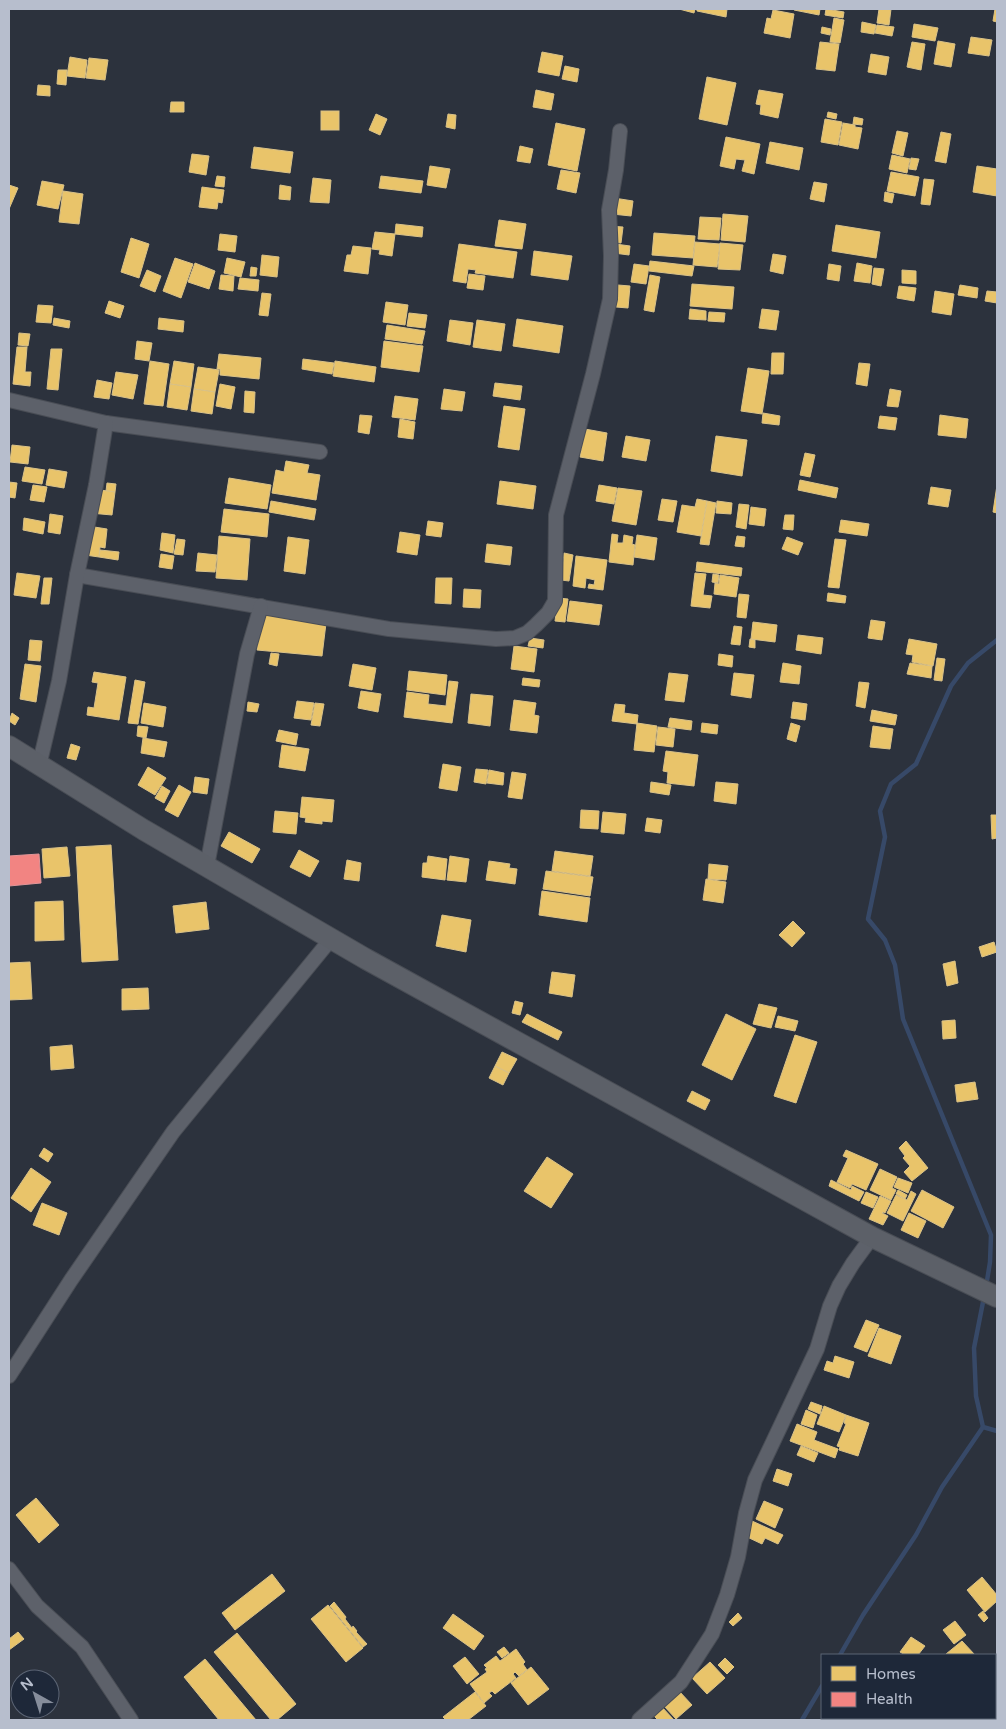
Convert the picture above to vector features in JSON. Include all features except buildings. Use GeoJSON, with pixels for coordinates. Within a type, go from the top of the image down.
{"type":"FeatureCollection","features":[{"type":"Feature","properties":{"kind":"street"},"geometry":{"type":"LineString","coordinates":[[76,575],[389,629],[496,639],[515,638],[526,633],[548,613],[555,600],[556,515],[594,374],[610,300],[609,210],[620,131]]}},
{"type":"Feature","properties":{"kind":"street"},"geometry":{"type":"LineString","coordinates":[[9,400],[106,423],[320,452]]}},
{"type":"Feature","properties":{"kind":"street"},"geometry":{"type":"LineString","coordinates":[[39,766],[59,682],[76,575],[96,485],[106,423]]}},
{"type":"Feature","properties":{"kind":"street"},"geometry":{"type":"LineString","coordinates":[[207,866],[247,654],[261,606]]}},
{"type":"Feature","properties":{"kind":"street"},"geometry":{"type":"LineString","coordinates":[[9,746],[144,830],[331,939],[872,1237],[997,1297]]}},
{"type":"Feature","properties":{"kind":"street"},"geometry":{"type":"LineString","coordinates":[[9,1376],[71,1280],[173,1132],[331,939]]}},
{"type":"Feature","properties":{"kind":"street"},"geometry":{"type":"LineString","coordinates":[[639,1720],[681,1682],[712,1634],[727,1595],[738,1557],[746,1513],[755,1480],[817,1349],[830,1306],[839,1286],[872,1237]]}},
{"type":"Feature","properties":{"kind":"street"},"geometry":{"type":"LineString","coordinates":[[9,1569],[37,1606],[82,1647],[131,1720]]}},
{"type":"Feature","properties":{"kind":"waterway"},"geometry":{"type":"LineString","coordinates":[[986,1287],[990,1262],[991,1235],[903,1019],[895,965],[885,940],[868,919],[885,837],[880,811],[891,784],[916,764],[951,686],[968,663],[997,640]]}},
{"type":"Feature","properties":{"kind":"waterway"},"geometry":{"type":"LineString","coordinates":[[983,1427],[976,1396],[974,1348],[984,1297]]}},
{"type":"Feature","properties":{"kind":"waterway"},"geometry":{"type":"LineString","coordinates":[[841,1654],[863,1615],[916,1535],[942,1487],[983,1427],[997,1431]]}},
{"type":"Feature","properties":{"kind":"waterway"},"geometry":{"type":"LineString","coordinates":[[802,1720],[821,1688]]}}]}
